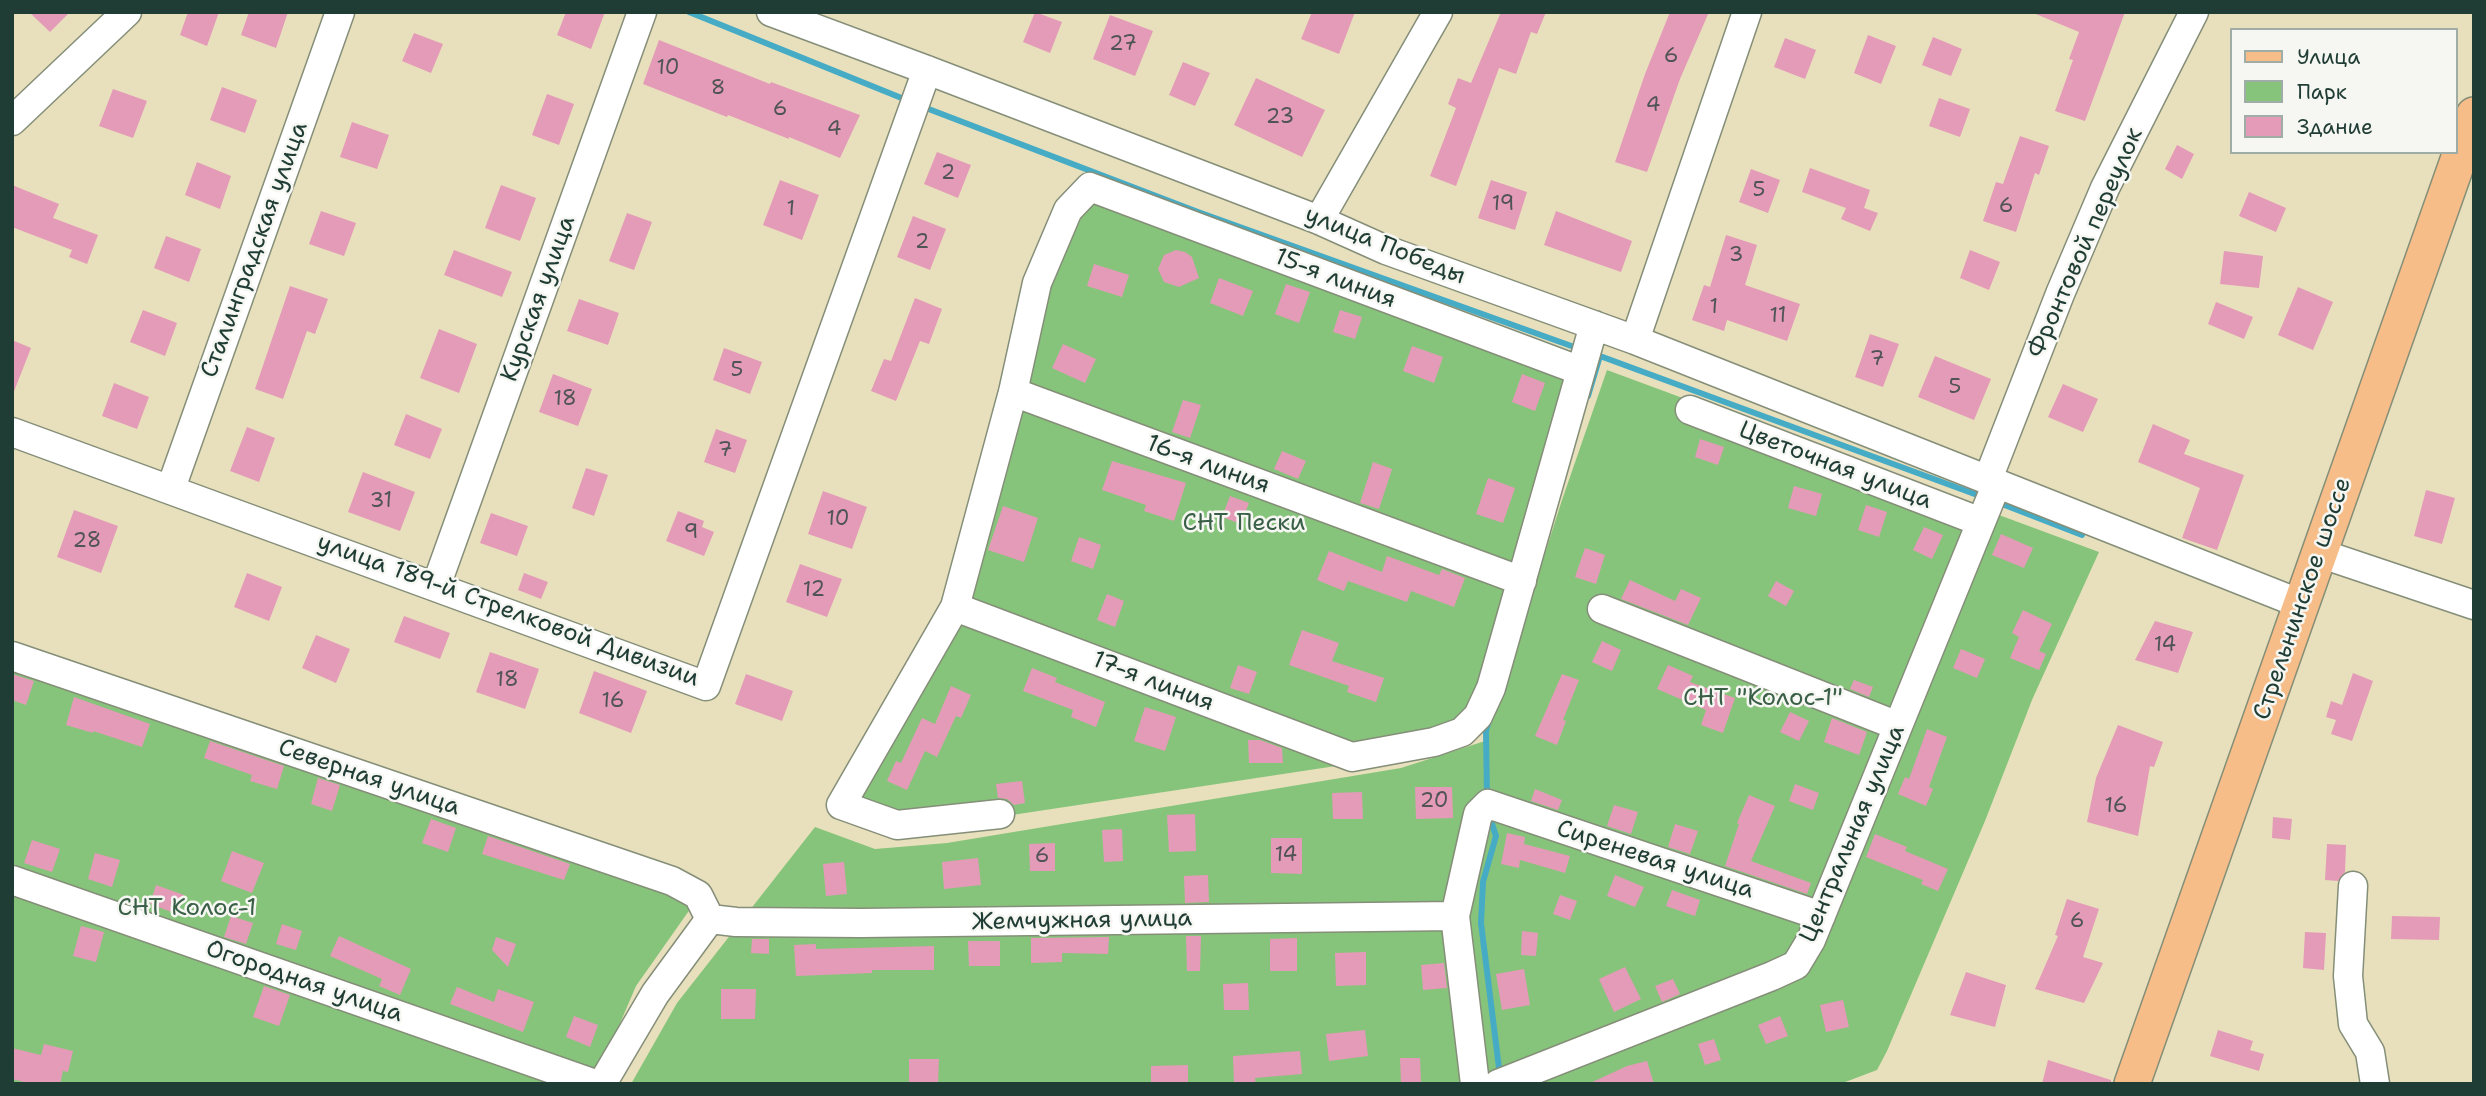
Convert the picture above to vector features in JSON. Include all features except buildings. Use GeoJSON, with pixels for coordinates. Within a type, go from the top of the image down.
{"type":"FeatureCollection","features":[{"type":"Feature","properties":{"kind":"main road","name":"Стрельнинское шоссе"},"geometry":{"type":"LineString","coordinates":[[2132,1084],[2474,115]]}},
{"type":"Feature","properties":{"kind":"street"},"geometry":{"type":"LineString","coordinates":[[12,121],[127,12]]}},
{"type":"Feature","properties":{"kind":"street","name":"Сталинградская улица"},"geometry":{"type":"LineString","coordinates":[[171,488],[340,12]]}},
{"type":"Feature","properties":{"kind":"street","name":"Курская улица"},"geometry":{"type":"LineString","coordinates":[[436,586],[642,12]]}},
{"type":"Feature","properties":{"kind":"street","name":"улица Победы"},"geometry":{"type":"LineString","coordinates":[[772,12],[832,22],[928,69],[1319,220],[1386,250],[1634,340],[2301,604]]}},
{"type":"Feature","properties":{"kind":"street"},"geometry":{"type":"LineString","coordinates":[[1319,220],[1438,12]]}},
{"type":"Feature","properties":{"kind":"street"},"geometry":{"type":"LineString","coordinates":[[1634,340],[1747,12]]}},
{"type":"Feature","properties":{"kind":"street","name":"Фронтовой переулок"},"geometry":{"type":"LineString","coordinates":[[1993,481],[2060,294],[2105,188],[2194,12]]}},
{"type":"Feature","properties":{"kind":"street","name":"улица 189-й Стрелковой Дивизии"},"geometry":{"type":"LineString","coordinates":[[12,432],[171,488],[706,687],[928,69]]}},
{"type":"Feature","properties":{"kind":"street","name":"15-я линия"},"geometry":{"type":"LineString","coordinates":[[1013,392],[1037,283],[1068,210],[1090,187],[1581,372]]}},
{"type":"Feature","properties":{"kind":"street"},"geometry":{"type":"LineString","coordinates":[[1522,581],[1594,325]]}},
{"type":"Feature","properties":{"kind":"street"},"geometry":{"type":"LineString","coordinates":[[1000,814],[897,825],[841,805],[955,607],[1013,392]]}},
{"type":"Feature","properties":{"kind":"street","name":"16-я линия"},"geometry":{"type":"LineString","coordinates":[[1013,392],[1522,581]]}},
{"type":"Feature","properties":{"kind":"street","name":"Цветочная улица"},"geometry":{"type":"LineString","coordinates":[[1690,411],[1981,522]]}},
{"type":"Feature","properties":{"kind":"street","name":"Центральная улица"},"geometry":{"type":"LineString","coordinates":[[1498,1084],[1796,965],[1821,916],[1981,522],[1993,481]]}},
{"type":"Feature","properties":{"kind":"street"},"geometry":{"type":"LineString","coordinates":[[2319,552],[2474,605]]}},
{"type":"Feature","properties":{"kind":"street","name":"17-я линия"},"geometry":{"type":"LineString","coordinates":[[955,607],[1352,757],[1434,743],[1462,732],[1478,716],[1491,688],[1522,581]]}},
{"type":"Feature","properties":{"kind":"street"},"geometry":{"type":"LineString","coordinates":[[1602,609],[1898,726]]}},
{"type":"Feature","properties":{"kind":"street","name":"Северная улица"},"geometry":{"type":"LineString","coordinates":[[12,656],[672,881],[698,895],[710,919]]}},
{"type":"Feature","properties":{"kind":"street","name":"Сиреневая улица"},"geometry":{"type":"LineString","coordinates":[[1455,916],[1478,814],[1488,804],[1821,916]]}},
{"type":"Feature","properties":{"kind":"street","name":"Огородная улица"},"geometry":{"type":"LineString","coordinates":[[12,880],[595,1084]]}},
{"type":"Feature","properties":{"kind":"street"},"geometry":{"type":"LineString","coordinates":[[2353,886],[2348,976],[2353,1024],[2370,1052],[2375,1084]]}},
{"type":"Feature","properties":{"kind":"street"},"geometry":{"type":"LineString","coordinates":[[1455,916],[1475,1084]]}},
{"type":"Feature","properties":{"kind":"street","name":"Жемчужная улица"},"geometry":{"type":"LineString","coordinates":[[710,919],[736,922],[861,923],[1455,916]]}},
{"type":"Feature","properties":{"kind":"street"},"geometry":{"type":"LineString","coordinates":[[602,1084],[655,994],[710,919]]}},
{"type":"Feature","properties":{"kind":"green space","name":"СНТ Пески"},"geometry":{"type":"Polygon","coordinates":[[[1091,198],[1569,381],[1470,711],[1452,729],[1336,766],[893,833],[843,815],[954,619],[1048,285],[1091,198]]]}},
{"type":"Feature","properties":{"kind":"green space","name":"СНТ \"Колос-1\""},"geometry":{"type":"Polygon","coordinates":[[[1607,370],[2099,552],[2032,700],[1985,821],[1877,1070],[1840,1084],[631,1084],[677,1003],[815,827],[875,849],[947,843],[1401,768],[1485,741],[1562,500],[1607,370]]]}},
{"type":"Feature","properties":{"kind":"green space","name":"СНТ Колос-1"},"geometry":{"type":"Polygon","coordinates":[[[12,666],[674,889],[693,905],[636,986],[594,1084],[12,1084],[12,666]]]}},
{"type":"Feature","properties":{"kind":"waterway"},"geometry":{"type":"LineString","coordinates":[[689,12],[904,99]]}},
{"type":"Feature","properties":{"kind":"waterway"},"geometry":{"type":"LineString","coordinates":[[926,108],[1198,212],[1577,348]]}},
{"type":"Feature","properties":{"kind":"waterway"},"geometry":{"type":"LineString","coordinates":[[1588,396],[1600,356],[1980,496]]}},
{"type":"Feature","properties":{"kind":"waterway"},"geometry":{"type":"LineString","coordinates":[[2002,504],[2082,535]]}},
{"type":"Feature","properties":{"kind":"waterway"},"geometry":{"type":"LineString","coordinates":[[1487,797],[1486,731],[1489,721]]}},
{"type":"Feature","properties":{"kind":"waterway"},"geometry":{"type":"LineString","coordinates":[[1489,815],[1496,836],[1483,882],[1481,923],[1499,1068]]}}]}
